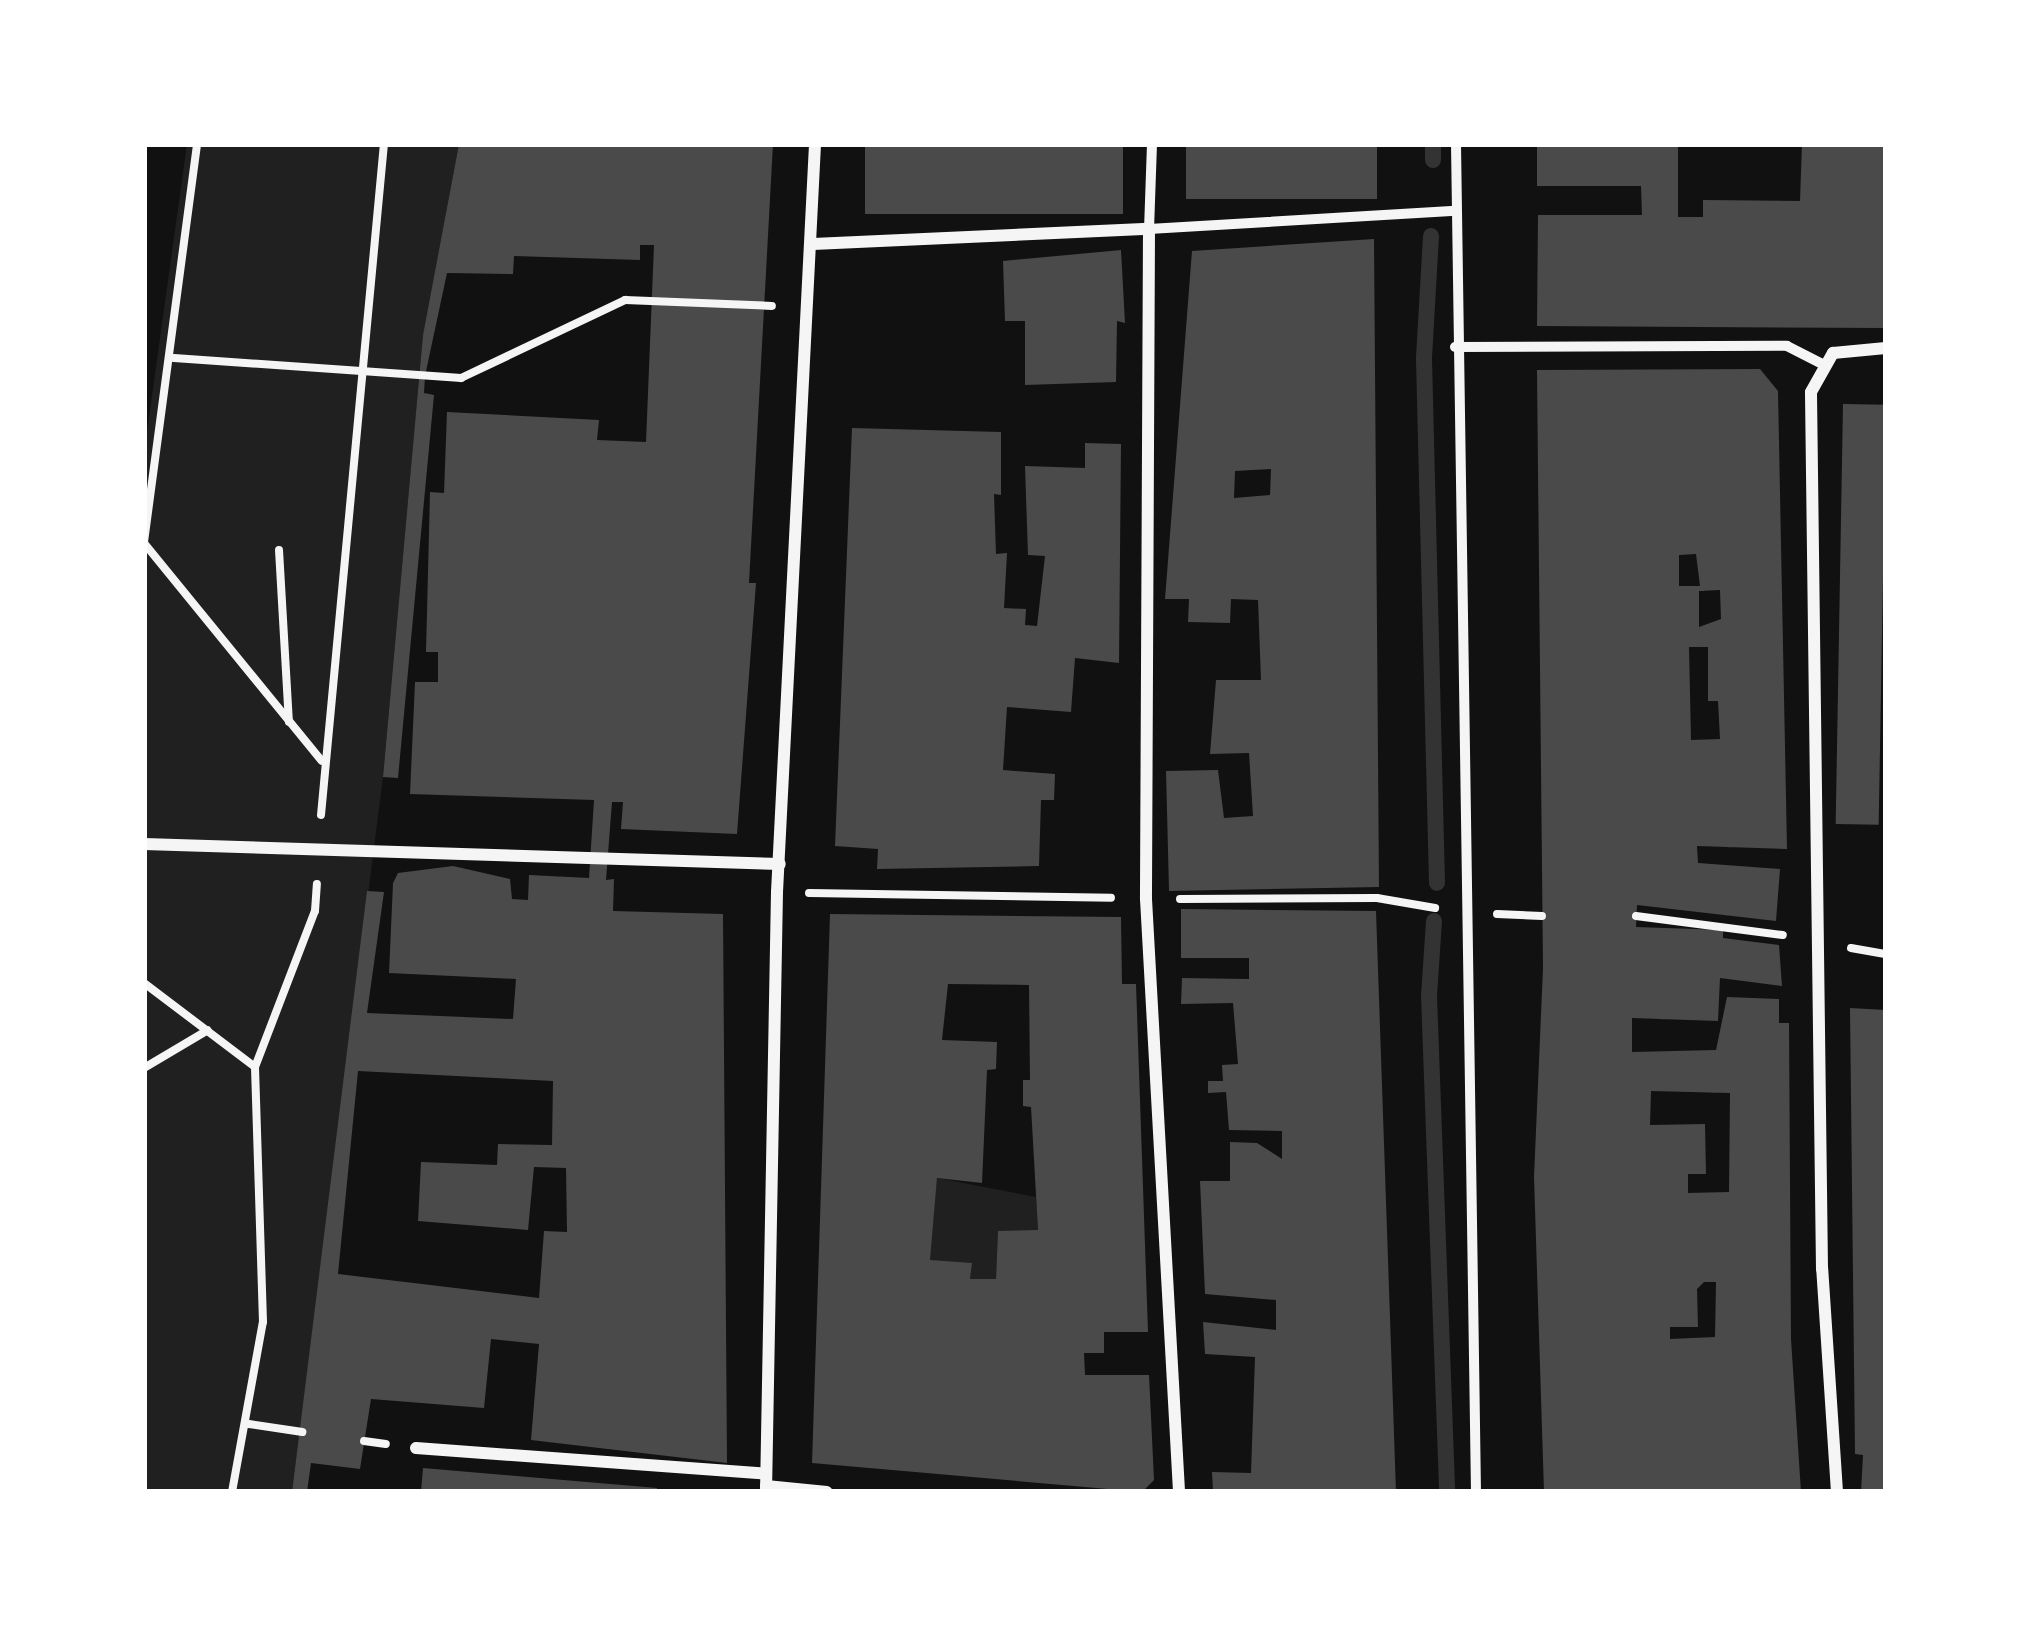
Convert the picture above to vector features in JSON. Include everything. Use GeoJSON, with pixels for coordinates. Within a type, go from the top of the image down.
{"type":"FeatureCollection","features":[{"type":"Feature","properties":{"kind":"street"},"geometry":{"type":"LineString","coordinates":[[766,1484],[777,892],[815,144]]}},
{"type":"Feature","properties":{"kind":"street"},"geometry":{"type":"LineString","coordinates":[[1152,144],[1146,899],[1178,1492]]}},
{"type":"Feature","properties":{"kind":"street"},"geometry":{"type":"LineString","coordinates":[[1456,144],[1455,347],[1476,1492]]}},
{"type":"Feature","properties":{"kind":"street"},"geometry":{"type":"LineString","coordinates":[[813,244],[1455,211]]}},
{"type":"Feature","properties":{"kind":"street"},"geometry":{"type":"LineString","coordinates":[[1455,347],[1787,346],[1821,363]]}},
{"type":"Feature","properties":{"kind":"street"},"geometry":{"type":"LineString","coordinates":[[1837,1492],[1815,941],[1810,392],[1821,363],[1857,347],[1886,348]]}},
{"type":"Feature","properties":{"kind":"street"},"geometry":{"type":"LineString","coordinates":[[144,844],[780,864]]}},
{"type":"Feature","properties":{"kind":"street"},"geometry":{"type":"LineString","coordinates":[[416,1448],[826,1492]]}},
{"type":"Feature","properties":{"kind":"path"},"geometry":{"type":"LineString","coordinates":[[197,144],[174,358],[144,543],[323,762]]}},
{"type":"Feature","properties":{"kind":"path"},"geometry":{"type":"LineString","coordinates":[[232,1492],[249,1424],[263,1322],[255,1067],[315,911],[323,762],[384,144]]}},
{"type":"Feature","properties":{"kind":"path"},"geometry":{"type":"LineString","coordinates":[[174,358],[461,378],[625,300],[810,307]]}},
{"type":"Feature","properties":{"kind":"path"},"geometry":{"type":"LineString","coordinates":[[279,550],[289,723]]}},
{"type":"Feature","properties":{"kind":"path"},"geometry":{"type":"LineString","coordinates":[[777,892],[1377,898],[1465,913]]}},
{"type":"Feature","properties":{"kind":"path"},"geometry":{"type":"LineString","coordinates":[[1636,916],[1886,954]]}},
{"type":"Feature","properties":{"kind":"path"},"geometry":{"type":"LineString","coordinates":[[144,983],[255,1067]]}},
{"type":"Feature","properties":{"kind":"path"},"geometry":{"type":"LineString","coordinates":[[144,1068],[208,1030]]}},
{"type":"Feature","properties":{"kind":"path"},"geometry":{"type":"LineString","coordinates":[[249,1424],[302,1432]]}},
{"type":"Feature","properties":{"kind":"shaded area"},"geometry":{"type":"Polygon","coordinates":[[[187,144],[459,144],[423,336],[383,777],[292,1492],[144,1492],[144,453],[187,144]]]}},
{"type":"Feature","properties":{"kind":"shaded area"},"geometry":{"type":"Polygon","coordinates":[[[937,1178],[1036,1197],[1038,1230],[998,1232],[996,1279],[970,1279],[971,1263],[929,1264],[937,1178]]]}},
{"type":"Feature","properties":{"kind":"building"},"geometry":{"type":"Polygon","coordinates":[[[459,144],[773,144],[749,583],[756,583],[737,834],[621,829],[623,802],[612,802],[606,880],[614,879],[613,911],[723,914],[727,1463],[531,1440],[539,1344],[491,1339],[484,1408],[371,1399],[360,1469],[311,1463],[307,1492],[292,1492],[367,891],[384,892],[367,1013],[513,1019],[516,979],[389,973],[393,883],[398,873],[453,866],[510,879],[512,899],[528,900],[529,875],[589,878],[594,800],[410,794],[415,682],[438,682],[438,652],[426,652],[430,492],[444,493],[447,412],[599,420],[597,440],[646,442],[654,245],[640,245],[640,260],[514,256],[513,274],[447,273],[425,376],[424,393],[434,395],[398,778],[383,777],[423,335],[459,144]],[[358,1071],[338,1274],[539,1298],[544,1231],[567,1232],[566,1168],[534,1167],[528,1230],[418,1221],[421,1162],[497,1165],[498,1144],[552,1145],[553,1081],[358,1071]]]}},
{"type":"Feature","properties":{"kind":"building"},"geometry":{"type":"Polygon","coordinates":[[[865,144],[1123,144],[1123,214],[865,214],[865,144]]]}},
{"type":"Feature","properties":{"kind":"building"},"geometry":{"type":"Polygon","coordinates":[[[1186,144],[1377,144],[1377,199],[1186,199],[1186,144]]]}},
{"type":"Feature","properties":{"kind":"building"},"geometry":{"type":"Polygon","coordinates":[[[1537,144],[1678,144],[1678,217],[1703,217],[1703,200],[1800,201],[1802,144],[1886,144],[1886,328],[1537,326],[1538,215],[1642,215],[1641,186],[1537,186],[1537,144]]]}},
{"type":"Feature","properties":{"kind":"building"},"geometry":{"type":"Polygon","coordinates":[[[1374,239],[1379,887],[1169,891],[1166,771],[1218,770],[1224,818],[1253,816],[1249,753],[1210,754],[1216,680],[1261,680],[1258,600],[1231,599],[1230,623],[1188,622],[1189,599],[1165,599],[1192,251],[1374,239]],[[1271,469],[1235,471],[1234,498],[1270,495],[1271,469]]]}},
{"type":"Feature","properties":{"kind":"building"},"geometry":{"type":"Polygon","coordinates":[[[1121,250],[1125,323],[1117,321],[1116,382],[1025,385],[1025,321],[1005,321],[1003,261],[1121,250]]]}},
{"type":"Feature","properties":{"kind":"building"},"geometry":{"type":"Polygon","coordinates":[[[1760,369],[1778,391],[1787,849],[1697,846],[1698,863],[1780,869],[1776,921],[1637,905],[1636,927],[1723,930],[1723,938],[1779,945],[1782,986],[1720,978],[1718,1021],[1632,1018],[1632,1052],[1716,1050],[1727,997],[1779,999],[1779,1023],[1789,1023],[1791,1339],[1801,1492],[1544,1492],[1534,1177],[1543,968],[1537,370],[1760,369]],[[1696,554],[1679,555],[1679,586],[1700,586],[1696,554]],[[1720,590],[1699,591],[1699,627],[1721,619],[1720,590]],[[1689,647],[1691,740],[1720,739],[1718,701],[1708,701],[1708,647],[1689,647]],[[1651,1091],[1650,1125],[1705,1124],[1706,1174],[1688,1174],[1688,1193],[1729,1192],[1730,1093],[1651,1091]],[[1704,1282],[1697,1289],[1698,1327],[1670,1327],[1670,1339],[1715,1337],[1716,1282],[1704,1282]]]}},
{"type":"Feature","properties":{"kind":"building"},"geometry":{"type":"Polygon","coordinates":[[[1843,404],[1886,405],[1879,825],[1836,824],[1843,404]]]}},
{"type":"Feature","properties":{"kind":"building"},"geometry":{"type":"Polygon","coordinates":[[[852,428],[1001,432],[1001,495],[994,494],[996,554],[1007,553],[1004,608],[1026,609],[1025,625],[1037,626],[1045,556],[1028,555],[1025,466],[1085,468],[1085,443],[1121,444],[1119,663],[1075,658],[1071,712],[1007,707],[1003,770],[1055,774],[1054,800],[1041,800],[1039,866],[877,869],[878,849],[835,846],[852,428]]]}},
{"type":"Feature","properties":{"kind":"building"},"geometry":{"type":"Polygon","coordinates":[[[1181,909],[1376,911],[1396,1492],[1213,1492],[1212,1472],[1251,1473],[1255,1357],[1205,1354],[1203,1322],[1276,1330],[1276,1300],[1205,1294],[1200,1181],[1230,1181],[1230,1142],[1257,1143],[1282,1159],[1282,1131],[1229,1130],[1226,1092],[1208,1093],[1208,1081],[1223,1081],[1222,1065],[1238,1064],[1233,1003],[1181,1004],[1182,978],[1249,979],[1249,958],[1181,958],[1181,909]]]}},
{"type":"Feature","properties":{"kind":"building"},"geometry":{"type":"Polygon","coordinates":[[[830,914],[1121,917],[1122,984],[1136,984],[1148,1332],[1104,1332],[1104,1353],[1084,1353],[1085,1375],[1149,1375],[1154,1480],[1142,1492],[812,1463],[830,914]],[[948,984],[942,1040],[997,1042],[996,1069],[987,1070],[982,1183],[937,1178],[930,1260],[972,1263],[970,1279],[996,1279],[998,1231],[1038,1230],[1031,1107],[1023,1106],[1023,1080],[1030,1080],[1029,985],[948,984]]]}},
{"type":"Feature","properties":{"kind":"building"},"geometry":{"type":"Polygon","coordinates":[[[1850,1008],[1886,1010],[1886,1492],[1861,1492],[1863,1455],[1855,1454],[1850,1008]]]}},
{"type":"Feature","properties":{"kind":"building"},"geometry":{"type":"Polygon","coordinates":[[[423,1468],[657,1488],[657,1492],[421,1492],[423,1468]]]}},
{"type":"Feature","properties":{"kind":"waterway"},"geometry":{"type":"LineString","coordinates":[[1433,144],[1433,160]]}},
{"type":"Feature","properties":{"kind":"waterway"},"geometry":{"type":"LineString","coordinates":[[1431,236],[1424,359],[1437,883]]}},
{"type":"Feature","properties":{"kind":"waterway"},"geometry":{"type":"LineString","coordinates":[[1434,921],[1429,996],[1447,1492]]}}]}
